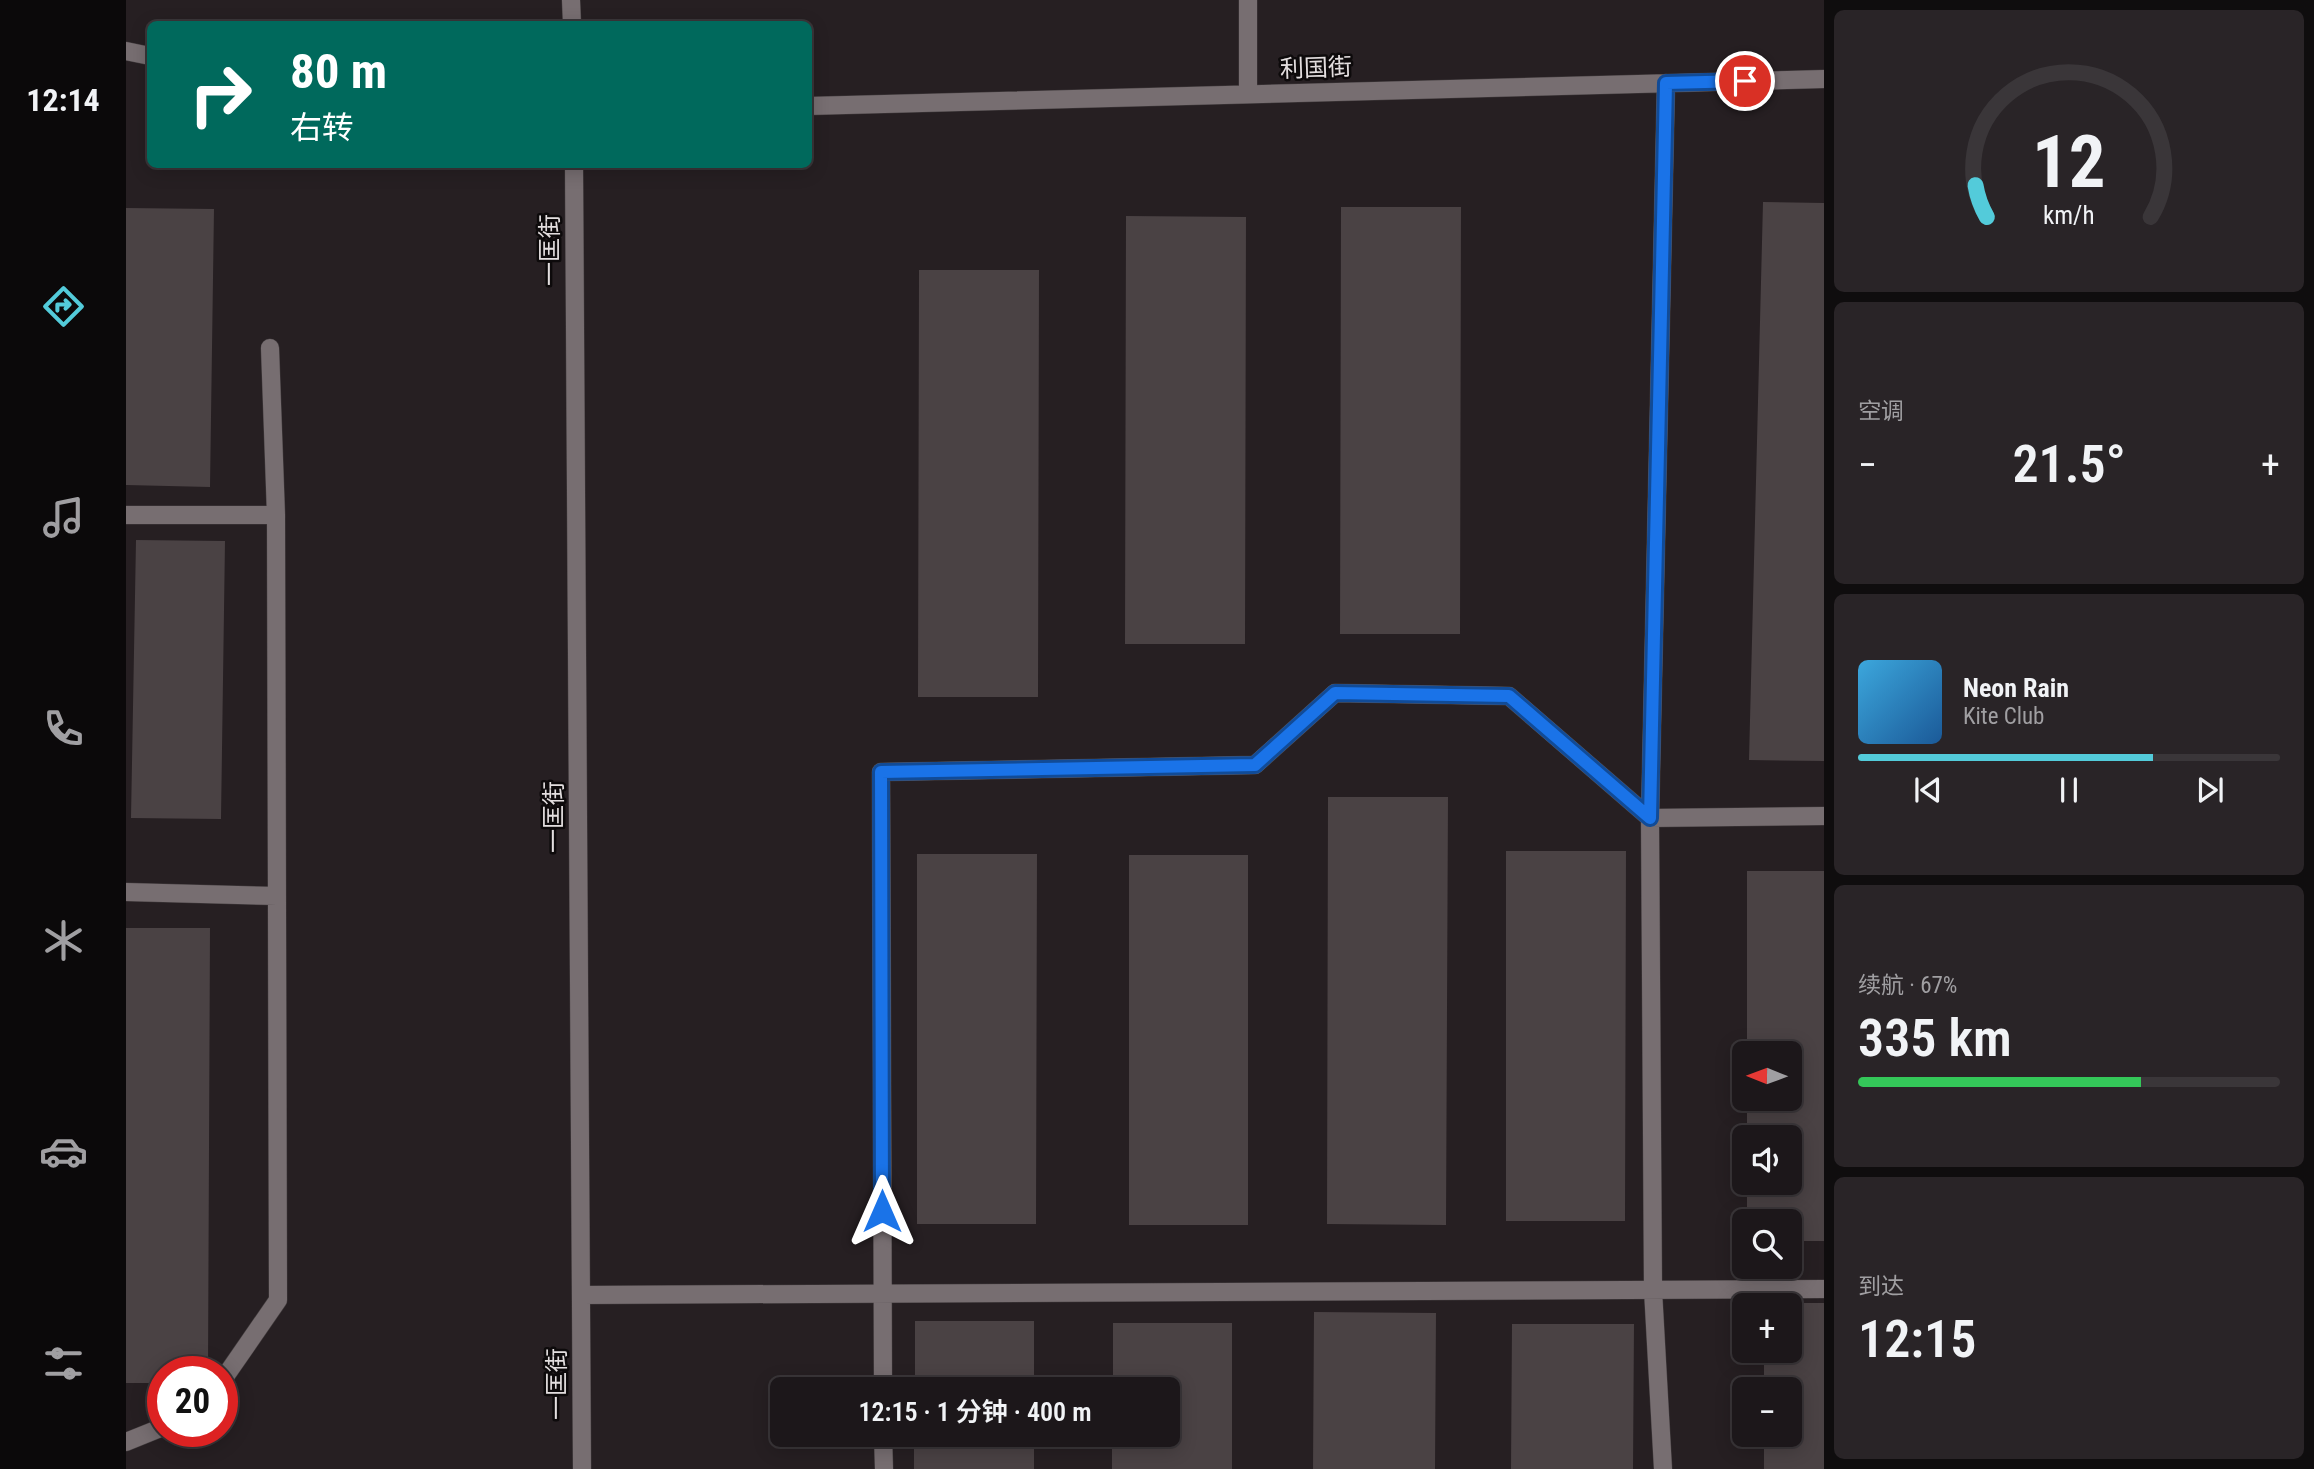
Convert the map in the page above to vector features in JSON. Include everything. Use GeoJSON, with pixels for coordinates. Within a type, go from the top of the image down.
{"type":"FeatureCollection","features":[{"type":"Feature","properties":{"kind":"street"},"geometry":{"type":"LineString","coordinates":[[571,0],[572,21]]}},
{"type":"Feature","properties":{"kind":"street"},"geometry":{"type":"LineString","coordinates":[[1248,0],[1248,94]]}},
{"type":"Feature","properties":{"kind":"street"},"geometry":{"type":"LineString","coordinates":[[126,51],[147,55]]}},
{"type":"Feature","properties":{"kind":"street","name":"利国街"},"geometry":{"type":"LineString","coordinates":[[812,106],[1824,79]]}},
{"type":"Feature","properties":{"kind":"street"},"geometry":{"type":"LineString","coordinates":[[1663,1469],[1653,1290],[1650,818],[1666,83]]}},
{"type":"Feature","properties":{"kind":"street","name":"一匡街"},"geometry":{"type":"LineString","coordinates":[[574,168],[582,1469]]}},
{"type":"Feature","properties":{"kind":"street"},"geometry":{"type":"LineString","coordinates":[[238,1358],[278,1300],[276,515],[270,348]]}},
{"type":"Feature","properties":{"kind":"street"},"geometry":{"type":"LineString","coordinates":[[126,515],[276,515]]}},
{"type":"Feature","properties":{"kind":"street"},"geometry":{"type":"LineString","coordinates":[[883,1377],[881,772],[1255,765],[1335,693],[1509,696],[1650,818],[1824,816]]}},
{"type":"Feature","properties":{"kind":"street"},"geometry":{"type":"LineString","coordinates":[[126,892],[277,895]]}},
{"type":"Feature","properties":{"kind":"street"},"geometry":{"type":"LineString","coordinates":[[581,1295],[1824,1289]]}},
{"type":"Feature","properties":{"kind":"street"},"geometry":{"type":"LineString","coordinates":[[126,1442],[147,1433]]}},
{"type":"Feature","properties":{"kind":"street"},"geometry":{"type":"LineString","coordinates":[[883,1447],[884,1469]]}},
{"type":"Feature","properties":{"kind":"building"},"geometry":{"type":"Polygon","coordinates":[[[1763,202],[1824,203],[1824,761],[1749,760],[1763,202]]]}},
{"type":"Feature","properties":{"kind":"building"},"geometry":{"type":"Polygon","coordinates":[[[1341,207],[1461,207],[1460,634],[1340,634],[1341,207]]]}},
{"type":"Feature","properties":{"kind":"building"},"geometry":{"type":"Polygon","coordinates":[[[126,208],[214,209],[210,487],[126,485],[126,208]]]}},
{"type":"Feature","properties":{"kind":"building"},"geometry":{"type":"Polygon","coordinates":[[[1126,216],[1246,217],[1245,644],[1125,644],[1126,216]]]}},
{"type":"Feature","properties":{"kind":"building"},"geometry":{"type":"Polygon","coordinates":[[[919,270],[1039,270],[1038,697],[918,697],[919,270]]]}},
{"type":"Feature","properties":{"kind":"building"},"geometry":{"type":"Polygon","coordinates":[[[136,540],[225,541],[221,819],[131,818],[136,540]]]}},
{"type":"Feature","properties":{"kind":"building"},"geometry":{"type":"Polygon","coordinates":[[[1328,797],[1448,797],[1446,1225],[1327,1224],[1328,797]]]}},
{"type":"Feature","properties":{"kind":"building"},"geometry":{"type":"Polygon","coordinates":[[[1506,851],[1626,851],[1625,1221],[1506,1221],[1506,851]]]}},
{"type":"Feature","properties":{"kind":"building"},"geometry":{"type":"Polygon","coordinates":[[[917,854],[1037,854],[1036,1224],[917,1224],[917,854]]]}},
{"type":"Feature","properties":{"kind":"building"},"geometry":{"type":"Polygon","coordinates":[[[1129,855],[1248,855],[1248,1225],[1129,1225],[1129,855]]]}},
{"type":"Feature","properties":{"kind":"building"},"geometry":{"type":"Polygon","coordinates":[[[1747,871],[1824,871],[1824,1241],[1802,1241],[1802,1209],[1747,1209],[1747,1195],[1802,1195],[1802,1125],[1747,1125],[1747,1111],[1802,1111],[1802,1041],[1747,1041],[1747,871]]]}},
{"type":"Feature","properties":{"kind":"building"},"geometry":{"type":"Polygon","coordinates":[[[126,928],[210,928],[208,1356],[147,1356],[147,1383],[126,1383],[126,928]]]}},
{"type":"Feature","properties":{"kind":"building"},"geometry":{"type":"Polygon","coordinates":[[[1802,1303],[1824,1303],[1824,1469],[1764,1469],[1764,1447],[1802,1447],[1802,1377],[1764,1377],[1764,1363],[1802,1363],[1802,1303]]]}},
{"type":"Feature","properties":{"kind":"building"},"geometry":{"type":"Polygon","coordinates":[[[1314,1312],[1436,1313],[1435,1469],[1313,1469],[1314,1312]]]}},
{"type":"Feature","properties":{"kind":"building"},"geometry":{"type":"Polygon","coordinates":[[[915,1321],[1034,1321],[1034,1377],[915,1377],[915,1321]]]}},
{"type":"Feature","properties":{"kind":"building"},"geometry":{"type":"Polygon","coordinates":[[[1113,1323],[1232,1323],[1232,1469],[1112,1469],[1112,1447],[1180,1447],[1180,1377],[1113,1377],[1113,1323]]]}},
{"type":"Feature","properties":{"kind":"building"},"geometry":{"type":"Polygon","coordinates":[[[1512,1324],[1634,1324],[1633,1469],[1511,1469],[1512,1324]]]}},
{"type":"Feature","properties":{"kind":"building"},"geometry":{"type":"Polygon","coordinates":[[[914,1447],[1034,1447],[1034,1469],[914,1469],[914,1447]]]}},
{"type":"Feature","properties":{"kind":"route"},"geometry":{"type":"LineString","coordinates":[[882,1211],[881,772],[1255,765],[1335,693],[1509,696],[1650,818],[1666,83],[1745,81]]}}]}
